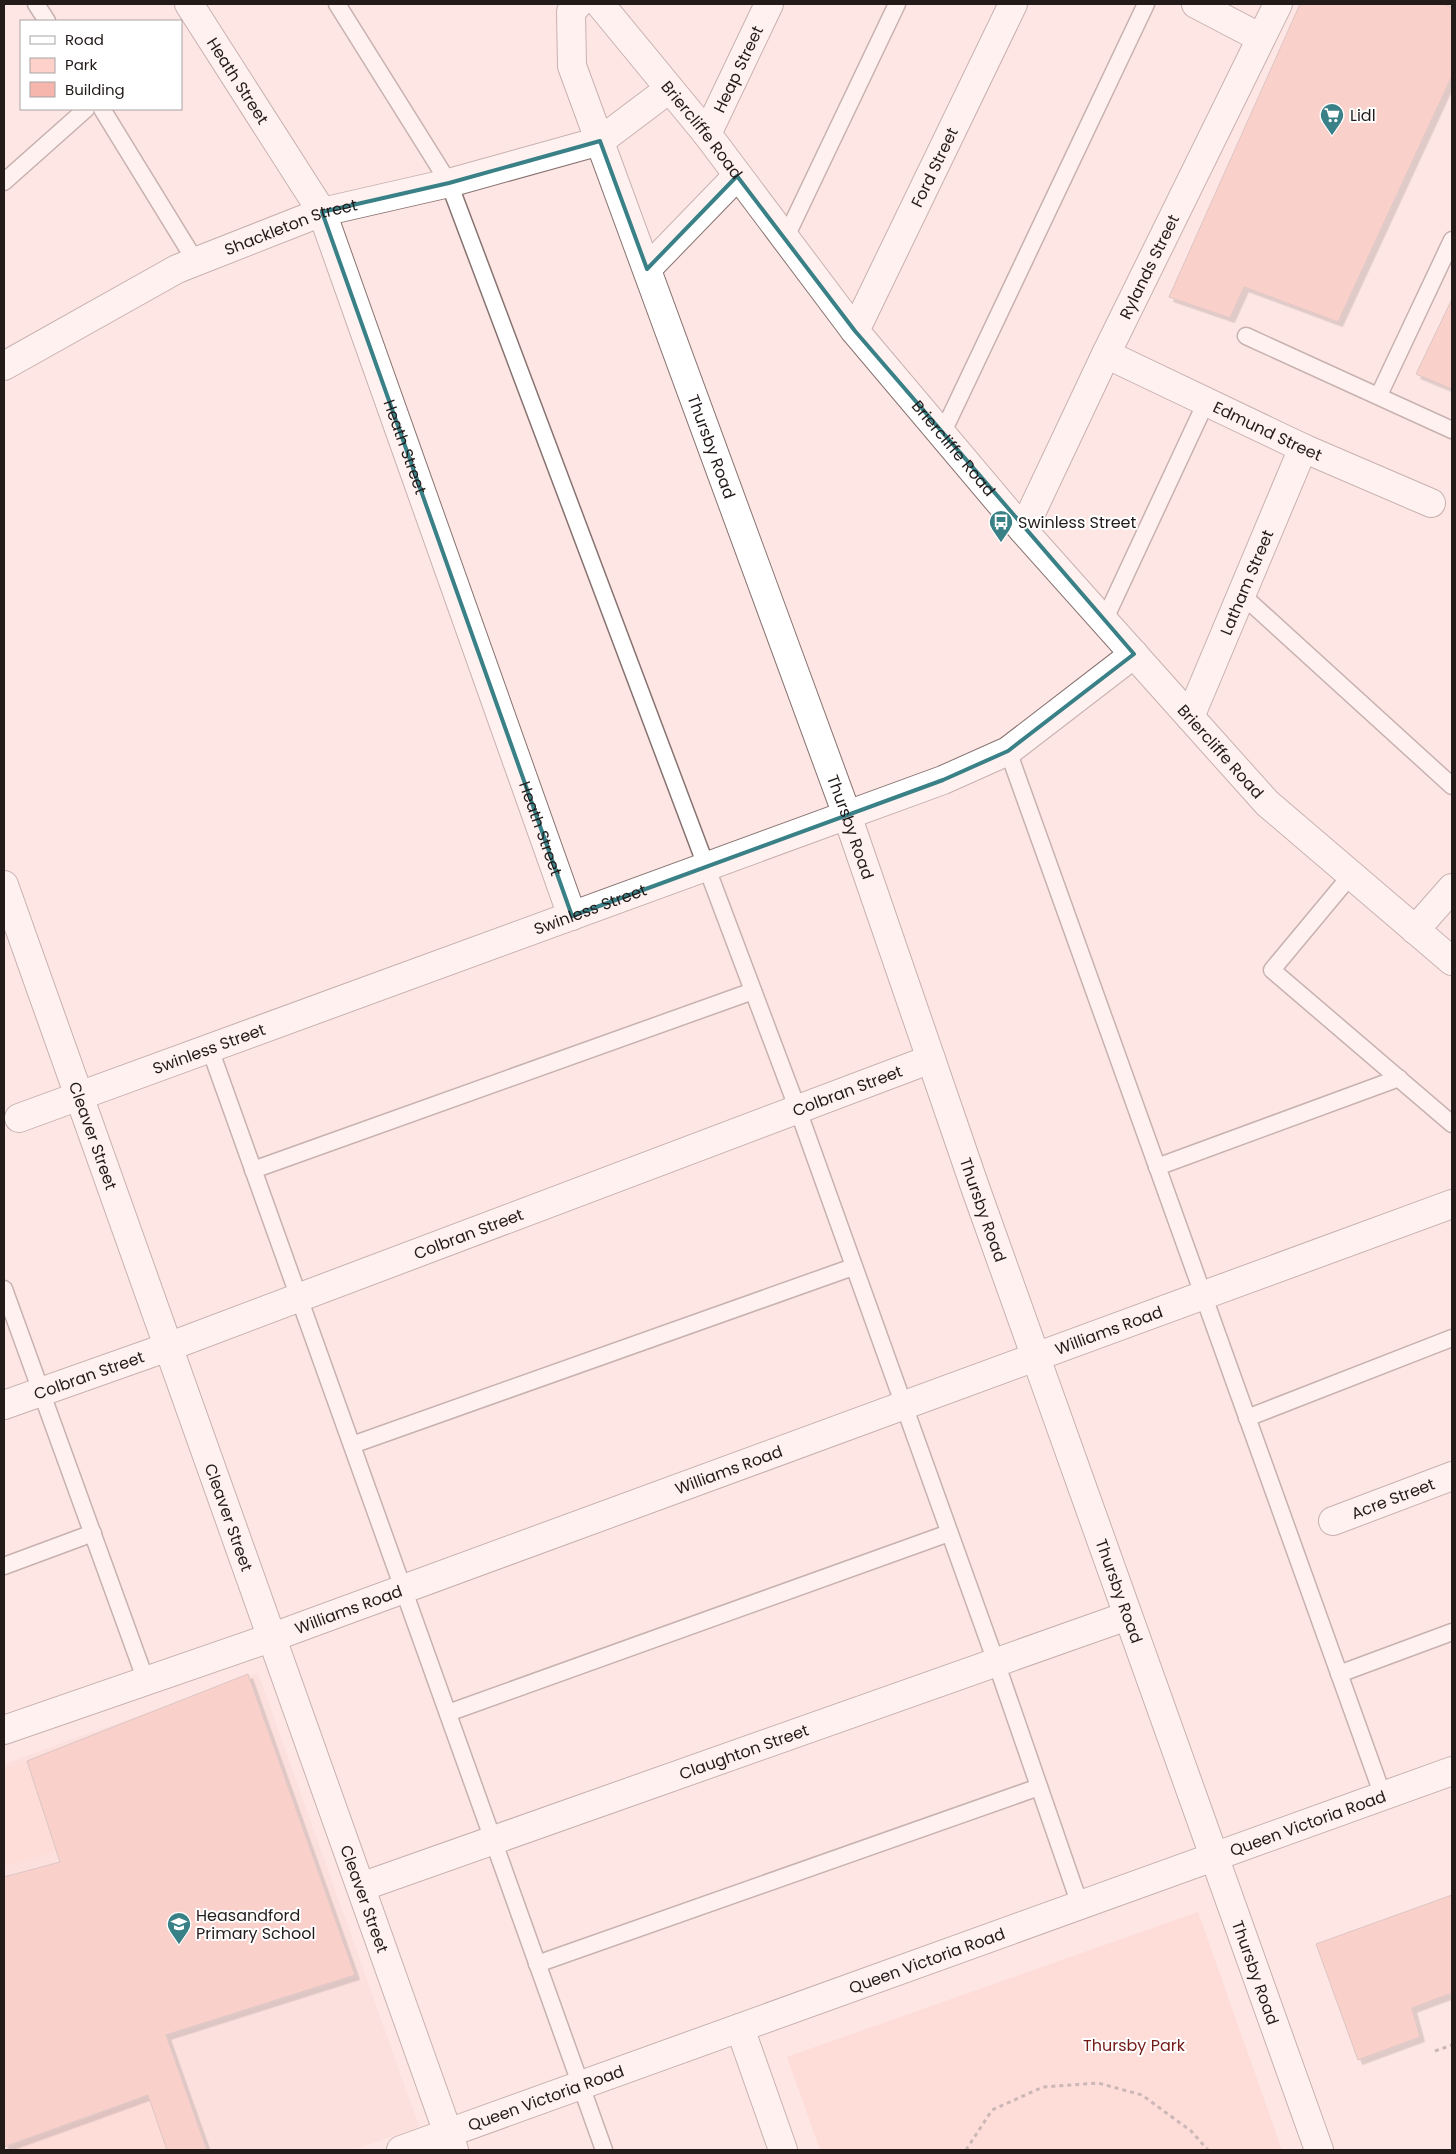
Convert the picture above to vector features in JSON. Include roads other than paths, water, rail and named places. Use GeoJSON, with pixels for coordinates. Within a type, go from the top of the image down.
{"type":"FeatureCollection","features":[{"type":"Feature","properties":{"kind":"street","name":"Heath Street"},"geometry":{"type":"LineString","coordinates":[[188,4],[322,212],[572,916]]}},
{"type":"Feature","properties":{"kind":"street","name":"Thursby Road"},"geometry":{"type":"LineString","coordinates":[[578,4],[571,12],[572,66],[847,815],[1127,1616],[1319,2150]]}},
{"type":"Feature","properties":{"kind":"street","name":"Heap Street"},"geometry":{"type":"LineString","coordinates":[[707,134],[769,4]]}},
{"type":"Feature","properties":{"kind":"street","name":"Ford Street"},"geometry":{"type":"LineString","coordinates":[[855,331],[1013,4]]}},
{"type":"Feature","properties":{"kind":"street"},"geometry":{"type":"LineString","coordinates":[[1196,4],[1261,38]]}},
{"type":"Feature","properties":{"kind":"street","name":"Rylands Street"},"geometry":{"type":"LineString","coordinates":[[1023,530],[1106,354],[1278,4]]}},
{"type":"Feature","properties":{"kind":"street","name":"Briercliffe Road"},"geometry":{"type":"LineString","coordinates":[[606,8],[669,89],[707,134],[855,331],[1023,530],[1267,803],[1452,961]]}},
{"type":"Feature","properties":{"kind":"street"},"geometry":{"type":"LineString","coordinates":[[600,141],[669,89]]}},
{"type":"Feature","properties":{"kind":"street","name":"Shackleton Street"},"geometry":{"type":"LineString","coordinates":[[4,366],[178,269],[322,212],[449,183],[600,141]]}},
{"type":"Feature","properties":{"kind":"street"},"geometry":{"type":"LineString","coordinates":[[647,269],[737,176]]}},
{"type":"Feature","properties":{"kind":"street","name":"Edmund Street"},"geometry":{"type":"LineString","coordinates":[[1106,354],[1207,400],[1303,448],[1431,503]]}},
{"type":"Feature","properties":{"kind":"street","name":"Latham Street"},"geometry":{"type":"LineString","coordinates":[[1190,717],[1303,448]]}},
{"type":"Feature","properties":{"kind":"street","name":"Swinless Street"},"geometry":{"type":"LineString","coordinates":[[12,1122],[943,780],[1008,752],[1134,654]]}},
{"type":"Feature","properties":{"kind":"street","name":"Cleaver Street"},"geometry":{"type":"LineString","coordinates":[[4,885],[451,2142]]}},
{"type":"Feature","properties":{"kind":"street"},"geometry":{"type":"LineString","coordinates":[[1415,930],[1452,888]]}},
{"type":"Feature","properties":{"kind":"street","name":"Colbran Street"},"geometry":{"type":"LineString","coordinates":[[4,1405],[168,1347],[931,1059]]}},
{"type":"Feature","properties":{"kind":"street","name":"Williams Road"},"geometry":{"type":"LineString","coordinates":[[4,1730],[273,1637],[1452,1204]]}},
{"type":"Feature","properties":{"kind":"street","name":"Acre Street"},"geometry":{"type":"LineString","coordinates":[[1333,1521],[1452,1476]]}},
{"type":"Feature","properties":{"kind":"street","name":"Claughton Street"},"geometry":{"type":"LineString","coordinates":[[361,1887],[1127,1616]]}},
{"type":"Feature","properties":{"kind":"street","name":"Queen Victoria Road"},"geometry":{"type":"LineString","coordinates":[[401,2150],[451,2142],[581,2086],[1452,1771]]}},
{"type":"Feature","properties":{"kind":"street"},"geometry":{"type":"LineString","coordinates":[[740,2028],[783,2150]]}},
{"type":"Feature","properties":{"kind":"lane"},"geometry":{"type":"LineString","coordinates":[[36,4],[46,20]]}},
{"type":"Feature","properties":{"kind":"lane"},"geometry":{"type":"LineString","coordinates":[[337,4],[449,183],[798,1110],[996,1662],[1080,1905]]}},
{"type":"Feature","properties":{"kind":"lane"},"geometry":{"type":"LineString","coordinates":[[785,239],[897,4]]}},
{"type":"Feature","properties":{"kind":"lane"},"geometry":{"type":"LineString","coordinates":[[942,434],[1146,4]]}},
{"type":"Feature","properties":{"kind":"lane"},"geometry":{"type":"LineString","coordinates":[[4,182],[85,110]]}},
{"type":"Feature","properties":{"kind":"lane"},"geometry":{"type":"LineString","coordinates":[[103,110],[196,262]]}},
{"type":"Feature","properties":{"kind":"lane"},"geometry":{"type":"LineString","coordinates":[[1379,395],[1452,240]]}},
{"type":"Feature","properties":{"kind":"lane"},"geometry":{"type":"LineString","coordinates":[[1246,336],[1379,395],[1452,430]]}},
{"type":"Feature","properties":{"kind":"lane"},"geometry":{"type":"LineString","coordinates":[[1104,621],[1207,400]]}},
{"type":"Feature","properties":{"kind":"lane"},"geometry":{"type":"LineString","coordinates":[[1241,594],[1452,786]]}},
{"type":"Feature","properties":{"kind":"lane"},"geometry":{"type":"LineString","coordinates":[[1008,752],[1383,1796]]}},
{"type":"Feature","properties":{"kind":"lane"},"geometry":{"type":"LineString","coordinates":[[1351,875],[1272,970],[1452,1124]]}},
{"type":"Feature","properties":{"kind":"lane"},"geometry":{"type":"LineString","coordinates":[[253,1170],[753,991]]}},
{"type":"Feature","properties":{"kind":"lane"},"geometry":{"type":"LineString","coordinates":[[210,1049],[604,2150]]}},
{"type":"Feature","properties":{"kind":"lane"},"geometry":{"type":"LineString","coordinates":[[1157,1167],[1399,1078]]}},
{"type":"Feature","properties":{"kind":"lane"},"geometry":{"type":"LineString","coordinates":[[352,1445],[853,1267]]}},
{"type":"Feature","properties":{"kind":"lane"},"geometry":{"type":"LineString","coordinates":[[4,1289],[146,1681]]}},
{"type":"Feature","properties":{"kind":"lane"},"geometry":{"type":"LineString","coordinates":[[1247,1418],[1452,1338]]}},
{"type":"Feature","properties":{"kind":"lane"},"geometry":{"type":"LineString","coordinates":[[4,1566],[93,1533]]}},
{"type":"Feature","properties":{"kind":"lane"},"geometry":{"type":"LineString","coordinates":[[448,1712],[949,1533]]}},
{"type":"Feature","properties":{"kind":"lane"},"geometry":{"type":"LineString","coordinates":[[1339,1674],[1452,1632]]}},
{"type":"Feature","properties":{"kind":"lane"},"geometry":{"type":"LineString","coordinates":[[537,1964],[1039,1787]]}},
{"type":"Feature","properties":{"kind":"place","name":"Lidl"},"geometry":{"type":"Point","coordinates":[1332,136]}},
{"type":"Feature","properties":{"kind":"place","name":"Swinless Street"},"geometry":{"type":"Point","coordinates":[1001,543]}},
{"type":"Feature","properties":{"kind":"place","name":"Heasandford Primary School"},"geometry":{"type":"Point","coordinates":[179,1945]}},
{"type":"Feature","properties":{"kind":"park label","name":"Thursby Park"},"geometry":{"type":"Point","coordinates":[1134,2045]}}]}
